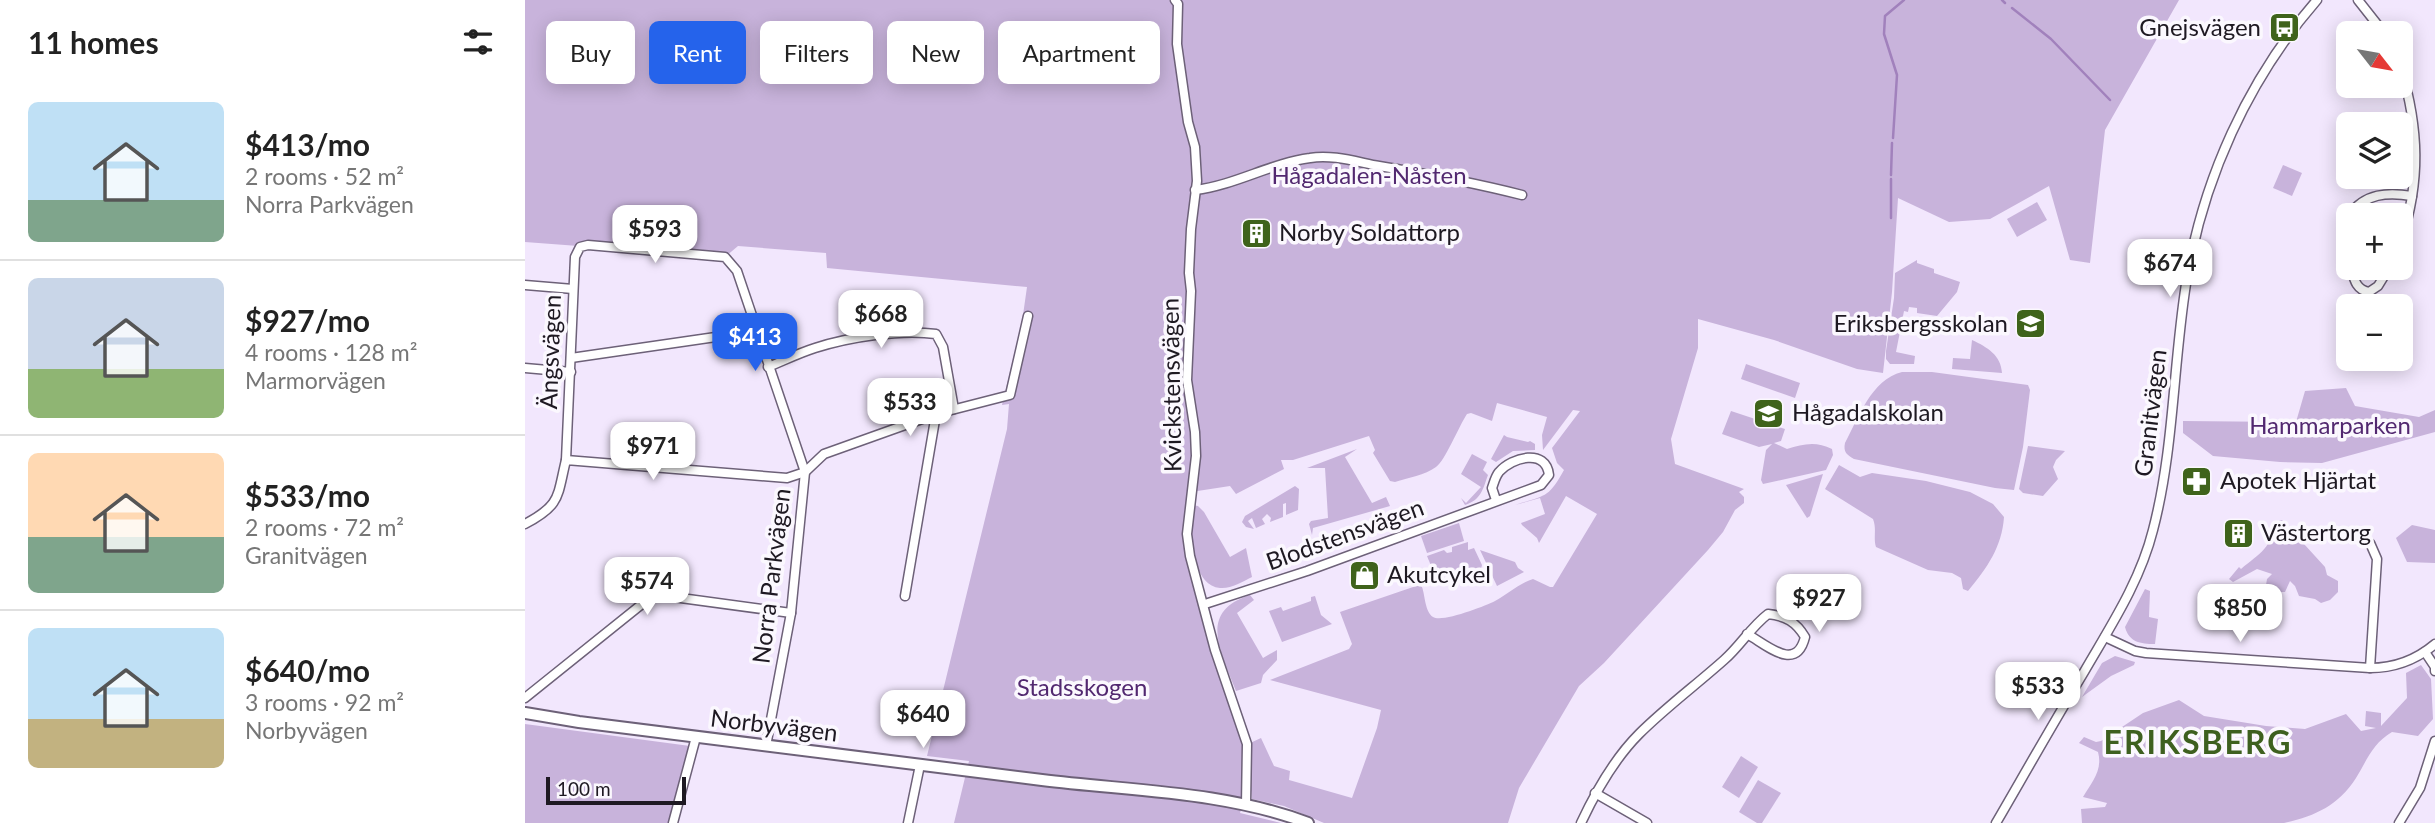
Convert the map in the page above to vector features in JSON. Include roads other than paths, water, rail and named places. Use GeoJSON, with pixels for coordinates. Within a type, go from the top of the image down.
{"type":"FeatureCollection","features":[{"type":"Feature","properties":{"kind":"street","name":"Kvickstensvägen"},"geometry":{"type":"LineString","coordinates":[[1175,0],[1178,4],[1177,44],[1182,85],[1195,147],[1187,380],[1196,456],[1187,534],[1215,650],[1247,744],[1245,805]]}},
{"type":"Feature","properties":{"kind":"street","name":"Granitvägen"},"geometry":{"type":"LineString","coordinates":[[1996,823],[2123,605],[2145,554],[2153,531],[2164,479],[2186,282],[2213,179],[2228,140],[2253,89],[2317,0]]}},
{"type":"Feature","properties":{"kind":"street"},"geometry":{"type":"LineString","coordinates":[[2358,0],[2374,21]]}},
{"type":"Feature","properties":{"kind":"street"},"geometry":{"type":"LineString","coordinates":[[2409,98],[2416,143],[2410,203]]}},
{"type":"Feature","properties":{"kind":"street"},"geometry":{"type":"LineString","coordinates":[[1195,190],[1227,185],[1310,158],[1335,158],[1483,185],[1522,195]]}},
{"type":"Feature","properties":{"kind":"street"},"geometry":{"type":"LineString","coordinates":[[2361,203],[2377,195],[2394,193],[2412,196]]}},
{"type":"Feature","properties":{"kind":"street","name":"Ängsvägen"},"geometry":{"type":"LineString","coordinates":[[525,524],[540,516],[557,501],[566,460],[575,257],[580,247],[588,245],[725,257]]}},
{"type":"Feature","properties":{"kind":"street","name":"Norra Parkvägen"},"geometry":{"type":"LineString","coordinates":[[725,257],[737,271],[805,472],[791,613],[766,746]]}},
{"type":"Feature","properties":{"kind":"street"},"geometry":{"type":"LineString","coordinates":[[2354,280],[2360,289],[2369,292],[2382,280]]}},
{"type":"Feature","properties":{"kind":"street"},"geometry":{"type":"LineString","coordinates":[[525,285],[573,289]]}},
{"type":"Feature","properties":{"kind":"street"},"geometry":{"type":"LineString","coordinates":[[566,460],[787,478],[805,472],[824,454],[936,414],[1010,395],[1027,316]]}},
{"type":"Feature","properties":{"kind":"street"},"geometry":{"type":"LineString","coordinates":[[571,358],[757,331]]}},
{"type":"Feature","properties":{"kind":"street"},"geometry":{"type":"LineString","coordinates":[[768,367],[816,347],[866,337],[919,332],[936,334],[943,347],[954,409]]}},
{"type":"Feature","properties":{"kind":"street"},"geometry":{"type":"LineString","coordinates":[[525,368],[571,372]]}},
{"type":"Feature","properties":{"kind":"street"},"geometry":{"type":"LineString","coordinates":[[905,596],[936,414]]}},
{"type":"Feature","properties":{"kind":"street","name":"Blodstensvägen"},"geometry":{"type":"LineString","coordinates":[[1205,604],[1320,566],[1541,485],[1549,475],[1545,463],[1531,457],[1510,463],[1500,471],[1492,488],[1496,500]]}},
{"type":"Feature","properties":{"kind":"street"},"geometry":{"type":"LineString","coordinates":[[2370,543],[2377,559],[2370,668]]}},
{"type":"Feature","properties":{"kind":"street"},"geometry":{"type":"LineString","coordinates":[[525,698],[652,596],[791,613]]}},
{"type":"Feature","properties":{"kind":"street"},"geometry":{"type":"LineString","coordinates":[[1594,823],[1582,820],[1595,793],[1640,733],[1718,665],[1747,634],[1768,614],[1780,615],[1791,621],[1805,637],[1800,651],[1794,656],[1786,656],[1747,634]]}},
{"type":"Feature","properties":{"kind":"street"},"geometry":{"type":"LineString","coordinates":[[2105,637],[2135,651],[2146,653],[2370,668],[2397,666],[2435,644]]}},
{"type":"Feature","properties":{"kind":"street"},"geometry":{"type":"LineString","coordinates":[[2425,652],[2435,671]]}},
{"type":"Feature","properties":{"kind":"street","name":"Norbyvägen"},"geometry":{"type":"LineString","coordinates":[[525,713],[544,718],[766,746],[1172,793],[1277,812],[1308,823]]}},
{"type":"Feature","properties":{"kind":"street"},"geometry":{"type":"LineString","coordinates":[[673,823],[697,737]]}},
{"type":"Feature","properties":{"kind":"street"},"geometry":{"type":"LineString","coordinates":[[2399,823],[2432,766],[2435,741]]}},
{"type":"Feature","properties":{"kind":"street"},"geometry":{"type":"LineString","coordinates":[[908,823],[920,765]]}},
{"type":"Feature","properties":{"kind":"street"},"geometry":{"type":"LineString","coordinates":[[1595,793],[1647,823]]}},
{"type":"Feature","properties":{"kind":"waterway"},"geometry":{"type":"LineString","coordinates":[[1893,138],[1897,75],[1884,34],[1885,16],[1904,0]]}},
{"type":"Feature","properties":{"kind":"waterway"},"geometry":{"type":"LineString","coordinates":[[2002,0],[2005,3]]}},
{"type":"Feature","properties":{"kind":"waterway"},"geometry":{"type":"LineString","coordinates":[[2012,8],[2051,39],[2110,100]]}},
{"type":"Feature","properties":{"kind":"waterway"},"geometry":{"type":"LineString","coordinates":[[1891,175],[1892,143]]}},
{"type":"Feature","properties":{"kind":"waterway"},"geometry":{"type":"LineString","coordinates":[[1891,179],[1891,218]]}},
{"type":"Feature","properties":{"kind":"place","name":"Gnejsvägen"},"geometry":{"type":"Point","coordinates":[2284,28]}},
{"type":"Feature","properties":{"kind":"place","name":"Norby Soldattorp"},"geometry":{"type":"Point","coordinates":[1256,233]}},
{"type":"Feature","properties":{"kind":"place","name":"Eriksbergsskolan"},"geometry":{"type":"Point","coordinates":[2031,324]}},
{"type":"Feature","properties":{"kind":"place","name":"Hågadalskolan"},"geometry":{"type":"Point","coordinates":[1769,413]}},
{"type":"Feature","properties":{"kind":"place","name":"Apotek Hjärtat"},"geometry":{"type":"Point","coordinates":[2197,481]}},
{"type":"Feature","properties":{"kind":"place","name":"Västertorg"},"geometry":{"type":"Point","coordinates":[2238,533]}},
{"type":"Feature","properties":{"kind":"place","name":"Akutcykel"},"geometry":{"type":"Point","coordinates":[1364,575]}},
{"type":"Feature","properties":{"kind":"district","name":"ERIKSBERG"},"geometry":{"type":"Point","coordinates":[2198,743]}},
{"type":"Feature","properties":{"kind":"park label","name":"Hågadalen-Nåsten"},"geometry":{"type":"Point","coordinates":[1369,176]}},
{"type":"Feature","properties":{"kind":"park label","name":"Hammarparken"},"geometry":{"type":"Point","coordinates":[2330,426]}},
{"type":"Feature","properties":{"kind":"park label","name":"Stadsskogen"},"geometry":{"type":"Point","coordinates":[1082,688]}}]}
